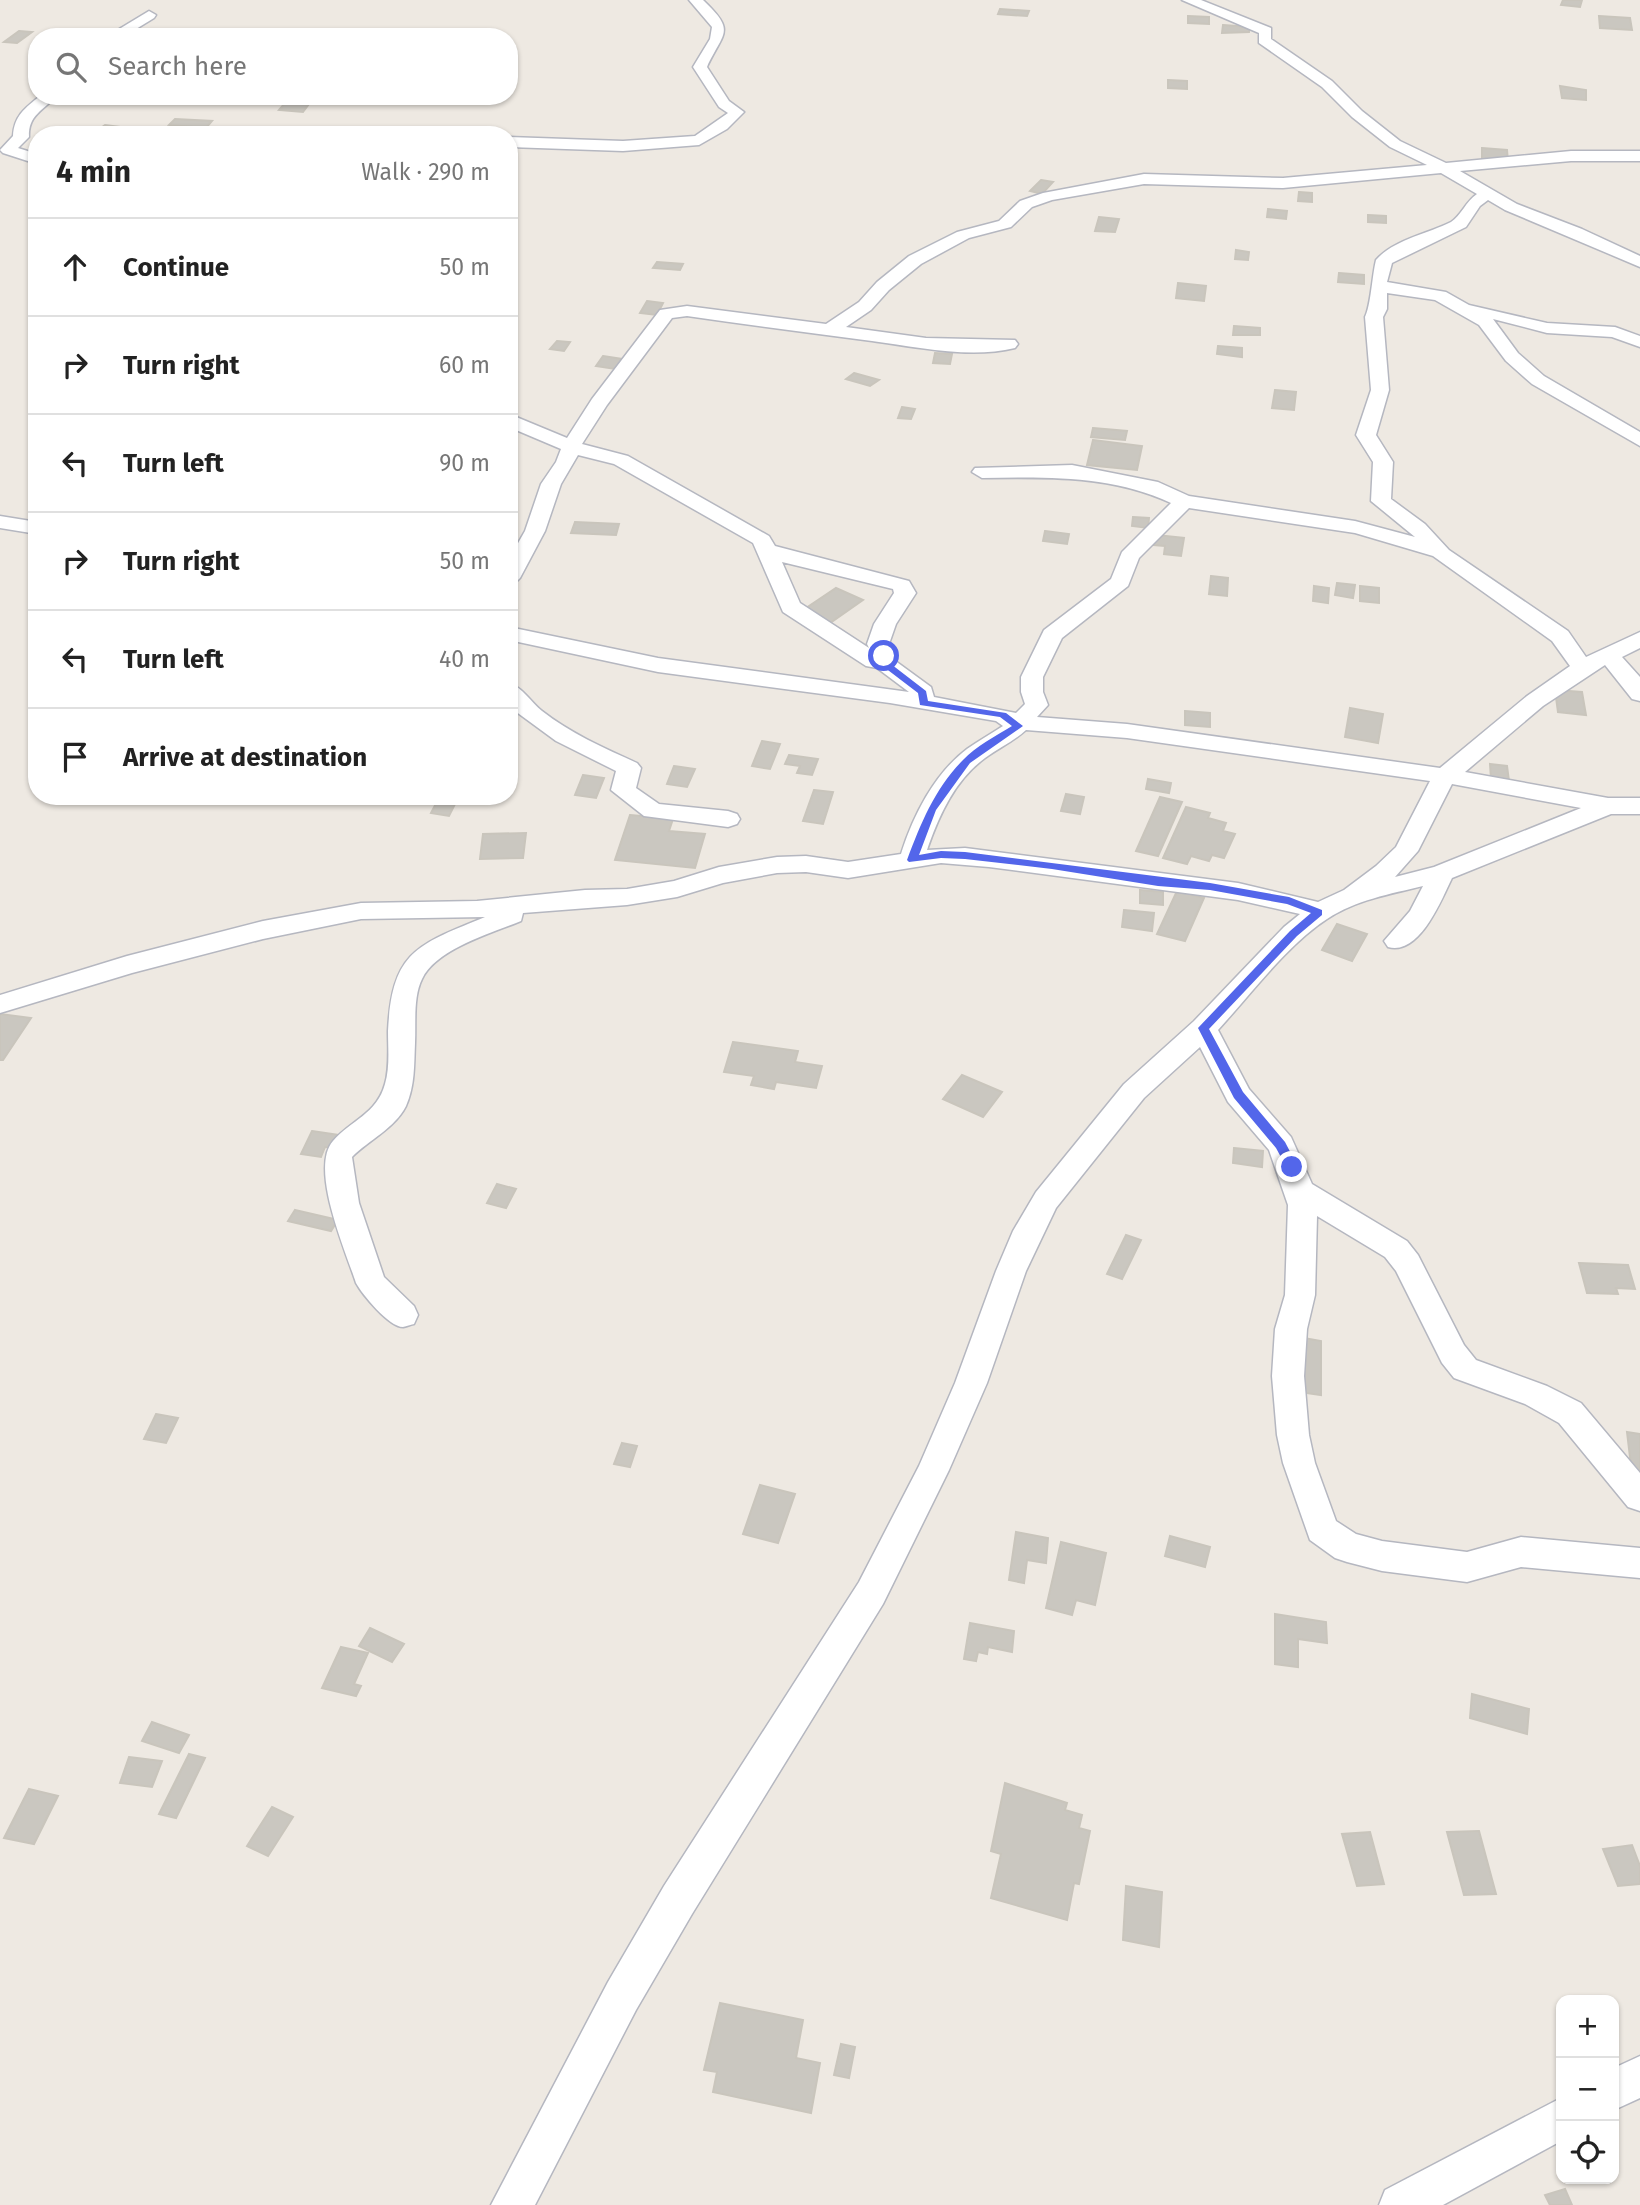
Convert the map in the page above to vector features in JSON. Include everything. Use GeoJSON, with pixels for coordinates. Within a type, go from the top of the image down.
{"type":"FeatureCollection","features":[{"type":"Feature","properties":{"kind":"street"},"geometry":{"type":"LineString","coordinates":[[518,142],[623,146],[699,140],[722,126],[737,112],[724,104],[700,67],[718,39],[720,30],[716,20],[696,0]]}},
{"type":"Feature","properties":{"kind":"street"},"geometry":{"type":"LineString","coordinates":[[1189,0],[1266,31],[1264,40],[1327,84],[1380,134],[1530,216],[1576,232],[1640,262]]}},
{"type":"Feature","properties":{"kind":"street"},"geometry":{"type":"LineString","coordinates":[[128,28],[149,15]]}},
{"type":"Feature","properties":{"kind":"street"},"geometry":{"type":"LineString","coordinates":[[28,156],[8,150],[21,137],[21,125],[27,114],[38,105]]}},
{"type":"Feature","properties":{"kind":"street"},"geometry":{"type":"LineString","coordinates":[[830,330],[865,306],[888,280],[915,260],[963,234],[1005,224],[1027,204],[1040,198],[1144,179],[1283,183],[1586,155],[1640,156]]}},
{"type":"Feature","properties":{"kind":"street"},"geometry":{"type":"LineString","coordinates":[[1487,194],[1474,203],[1460,224],[1417,242],[1384,260],[1378,286],[1378,309],[1374,317],[1380,390],[1366,435],[1383,462],[1381,501],[1418,528],[1442,554],[1596,662],[1626,673],[1640,694]]}},
{"type":"Feature","properties":{"kind":"street"},"geometry":{"type":"LineString","coordinates":[[1378,286],[1429,293],[1485,321],[1512,357],[1538,380],[1640,440]]}},
{"type":"Feature","properties":{"kind":"street"},"geometry":{"type":"LineString","coordinates":[[1451,302],[1547,328],[1600,329],[1640,342]]}},
{"type":"Feature","properties":{"kind":"street"},"geometry":{"type":"LineString","coordinates":[[518,562],[535,531],[551,484],[566,462],[571,447],[666,314],[687,311],[950,345],[1009,344]]}},
{"type":"Feature","properties":{"kind":"street"},"geometry":{"type":"LineString","coordinates":[[518,424],[571,447],[621,460],[762,540],[791,607],[874,661],[883,662],[923,692],[923,703]]}},
{"type":"Feature","properties":{"kind":"street"},"geometry":{"type":"LineString","coordinates":[[982,471],[1072,471],[1151,486],[1184,501],[1355,527],[1392,536],[1442,554]]}},
{"type":"Feature","properties":{"kind":"street"},"geometry":{"type":"LineString","coordinates":[[1011,719],[1037,705],[1032,692],[1032,677],[1052,635],[1121,582],[1129,556],[1184,501]]}},
{"type":"Feature","properties":{"kind":"street"},"geometry":{"type":"LineString","coordinates":[[0,522],[28,527]]}},
{"type":"Feature","properties":{"kind":"street"},"geometry":{"type":"LineString","coordinates":[[765,550],[902,584],[905,593],[885,624],[878,644],[884,656],[883,662]]}},
{"type":"Feature","properties":{"kind":"street"},"geometry":{"type":"LineString","coordinates":[[518,635],[658,665],[890,696],[1011,719],[1126,731],[1445,776],[1608,806],[1640,806]]}},
{"type":"Feature","properties":{"kind":"street"},"geometry":{"type":"LineString","coordinates":[[1353,896],[1385,872],[1406,851],[1445,776],[1535,701],[1596,662],[1640,639]]}},
{"type":"Feature","properties":{"kind":"street"},"geometry":{"type":"LineString","coordinates":[[518,700],[533,717],[581,746],[629,768],[623,790],[653,811],[728,819]]}},
{"type":"Feature","properties":{"kind":"street"},"geometry":{"type":"LineString","coordinates":[[912,860],[931,810],[952,779],[967,761],[1018,726],[1011,719]]}},
{"type":"Feature","properties":{"kind":"street"},"geometry":{"type":"LineString","coordinates":[[512,2205],[629,1984],[871,1593],[971,1384],[995,1311],[1028,1231],[1046,1200],[1134,1091],[1203,1028],[1293,933],[1318,912],[1353,896],[1442,873],[1608,806]]}},
{"type":"Feature","properties":{"kind":"street"},"geometry":{"type":"LineString","coordinates":[[0,1004],[139,961],[263,930],[348,914],[477,909],[585,898],[627,897],[677,889],[719,875],[777,865],[806,864],[848,870],[871,869],[941,855],[965,856],[1224,889],[1289,901],[1318,912]]}},
{"type":"Feature","properties":{"kind":"street"},"geometry":{"type":"LineString","coordinates":[[1397,941],[1422,915],[1442,873]]}},
{"type":"Feature","properties":{"kind":"street"},"geometry":{"type":"LineString","coordinates":[[403,1315],[371,1283],[344,1203],[338,1157],[342,1149],[384,1115],[392,1105],[400,1082],[403,1003],[408,979],[420,962],[441,945],[547,902]]}},
{"type":"Feature","properties":{"kind":"street"},"geometry":{"type":"LineString","coordinates":[[1203,1028],[1238,1095],[1281,1145],[1300,1191],[1303,1205],[1300,1295],[1291,1329],[1288,1376],[1293,1435],[1299,1463],[1322,1530],[1347,1548],[1382,1556],[1467,1567],[1521,1552],[1640,1563]]}},
{"type":"Feature","properties":{"kind":"street"},"geometry":{"type":"LineString","coordinates":[[1300,1191],[1396,1249],[1407,1263],[1454,1354],[1465,1369],[1536,1395],[1570,1413],[1640,1497]]}},
{"type":"Feature","properties":{"kind":"street"},"geometry":{"type":"LineString","coordinates":[[1619,2087],[1640,2076]]}},
{"type":"Feature","properties":{"kind":"street"},"geometry":{"type":"LineString","coordinates":[[1400,2205],[1557,2121]]}},
{"type":"Feature","properties":{"kind":"building"},"geometry":{"type":"Polygon","coordinates":[[[1563,0],[1582,0],[1580,7],[1561,5],[1563,0]]]}},
{"type":"Feature","properties":{"kind":"building"},"geometry":{"type":"Polygon","coordinates":[[[1000,9],[1029,11],[1027,16],[998,14],[1000,9]]]}},
{"type":"Feature","properties":{"kind":"building"},"geometry":{"type":"Polygon","coordinates":[[[1188,16],[1209,17],[1209,24],[1188,23],[1188,16]]]}},
{"type":"Feature","properties":{"kind":"building"},"geometry":{"type":"Polygon","coordinates":[[[1599,16],[1630,18],[1632,30],[1600,28],[1599,16]]]}},
{"type":"Feature","properties":{"kind":"building"},"geometry":{"type":"Polygon","coordinates":[[[1223,25],[1250,27],[1249,32],[1222,33],[1223,25]]]}},
{"type":"Feature","properties":{"kind":"building"},"geometry":{"type":"Polygon","coordinates":[[[19,31],[28,32],[28,35],[17,43],[4,42],[19,31]]]}},
{"type":"Feature","properties":{"kind":"building"},"geometry":{"type":"Polygon","coordinates":[[[1168,80],[1187,81],[1187,89],[1168,88],[1168,80]]]}},
{"type":"Feature","properties":{"kind":"building"},"geometry":{"type":"Polygon","coordinates":[[[1560,86],[1586,90],[1586,100],[1562,98],[1560,86]]]}},
{"type":"Feature","properties":{"kind":"building"},"geometry":{"type":"Polygon","coordinates":[[[283,105],[308,105],[303,112],[279,110],[283,105]]]}},
{"type":"Feature","properties":{"kind":"building"},"geometry":{"type":"Polygon","coordinates":[[[175,119],[212,121],[208,126],[169,125],[175,119]]]}},
{"type":"Feature","properties":{"kind":"building"},"geometry":{"type":"Polygon","coordinates":[[[1482,148],[1507,150],[1508,162],[1482,160],[1482,148]]]}},
{"type":"Feature","properties":{"kind":"building"},"geometry":{"type":"Polygon","coordinates":[[[1041,180],[1053,182],[1042,194],[1030,191],[1041,180]]]}},
{"type":"Feature","properties":{"kind":"building"},"geometry":{"type":"Polygon","coordinates":[[[1299,192],[1312,193],[1312,202],[1298,201],[1299,192]]]}},
{"type":"Feature","properties":{"kind":"building"},"geometry":{"type":"Polygon","coordinates":[[[1268,209],[1287,211],[1286,219],[1267,217],[1268,209]]]}},
{"type":"Feature","properties":{"kind":"building"},"geometry":{"type":"Polygon","coordinates":[[[1368,215],[1386,216],[1386,223],[1368,222],[1368,215]]]}},
{"type":"Feature","properties":{"kind":"building"},"geometry":{"type":"Polygon","coordinates":[[[1099,217],[1119,219],[1115,232],[1095,231],[1099,217]]]}},
{"type":"Feature","properties":{"kind":"building"},"geometry":{"type":"Polygon","coordinates":[[[1236,250],[1249,252],[1248,260],[1235,259],[1236,250]]]}},
{"type":"Feature","properties":{"kind":"building"},"geometry":{"type":"Polygon","coordinates":[[[657,262],[683,264],[680,270],[653,268],[657,262]]]}},
{"type":"Feature","properties":{"kind":"building"},"geometry":{"type":"Polygon","coordinates":[[[1339,273],[1364,275],[1364,284],[1338,282],[1339,273]]]}},
{"type":"Feature","properties":{"kind":"building"},"geometry":{"type":"Polygon","coordinates":[[[1178,283],[1206,286],[1204,301],[1176,298],[1178,283]]]}},
{"type":"Feature","properties":{"kind":"building"},"geometry":{"type":"Polygon","coordinates":[[[647,301],[663,303],[657,315],[640,313],[647,301]]]}},
{"type":"Feature","properties":{"kind":"building"},"geometry":{"type":"Polygon","coordinates":[[[1234,326],[1260,328],[1260,335],[1233,335],[1234,326]]]}},
{"type":"Feature","properties":{"kind":"building"},"geometry":{"type":"Polygon","coordinates":[[[557,341],[570,342],[564,351],[550,349],[557,341]]]}},
{"type":"Feature","properties":{"kind":"building"},"geometry":{"type":"Polygon","coordinates":[[[1218,346],[1242,348],[1242,357],[1217,354],[1218,346]]]}},
{"type":"Feature","properties":{"kind":"building"},"geometry":{"type":"Polygon","coordinates":[[[935,353],[952,354],[950,364],[933,363],[935,353]]]}},
{"type":"Feature","properties":{"kind":"building"},"geometry":{"type":"Polygon","coordinates":[[[603,356],[629,360],[622,370],[596,366],[603,356]]]}},
{"type":"Feature","properties":{"kind":"building"},"geometry":{"type":"Polygon","coordinates":[[[854,373],[879,380],[870,386],[846,379],[854,373]]]}},
{"type":"Feature","properties":{"kind":"building"},"geometry":{"type":"Polygon","coordinates":[[[1275,390],[1296,392],[1294,410],[1272,408],[1275,390]]]}},
{"type":"Feature","properties":{"kind":"building"},"geometry":{"type":"Polygon","coordinates":[[[902,407],[915,409],[911,419],[898,418],[902,407]]]}},
{"type":"Feature","properties":{"kind":"building"},"geometry":{"type":"Polygon","coordinates":[[[1093,428],[1127,431],[1125,440],[1091,437],[1093,428]]]}},
{"type":"Feature","properties":{"kind":"building"},"geometry":{"type":"Polygon","coordinates":[[[1093,440],[1142,446],[1137,470],[1087,465],[1093,440]]]}},
{"type":"Feature","properties":{"kind":"building"},"geometry":{"type":"Polygon","coordinates":[[[1133,517],[1149,518],[1148,528],[1132,526],[1133,517]]]}},
{"type":"Feature","properties":{"kind":"building"},"geometry":{"type":"Polygon","coordinates":[[[575,522],[619,524],[616,535],[571,533],[575,522]]]}},
{"type":"Feature","properties":{"kind":"building"},"geometry":{"type":"Polygon","coordinates":[[[1045,531],[1069,534],[1067,544],[1043,541],[1045,531]]]}},
{"type":"Feature","properties":{"kind":"building"},"geometry":{"type":"Polygon","coordinates":[[[1156,535],[1184,538],[1181,556],[1164,554],[1165,546],[1154,545],[1156,535]]]}},
{"type":"Feature","properties":{"kind":"building"},"geometry":{"type":"Polygon","coordinates":[[[1211,576],[1228,578],[1227,596],[1209,594],[1211,576]]]}},
{"type":"Feature","properties":{"kind":"building"},"geometry":{"type":"Polygon","coordinates":[[[1337,583],[1355,585],[1353,598],[1335,595],[1337,583]]]}},
{"type":"Feature","properties":{"kind":"building"},"geometry":{"type":"Polygon","coordinates":[[[1314,586],[1329,588],[1328,603],[1313,601],[1314,586]]]}},
{"type":"Feature","properties":{"kind":"building"},"geometry":{"type":"Polygon","coordinates":[[[1360,586],[1379,588],[1379,603],[1360,601],[1360,586]]]}},
{"type":"Feature","properties":{"kind":"building"},"geometry":{"type":"Polygon","coordinates":[[[836,588],[863,600],[830,623],[803,610],[836,588]]]}},
{"type":"Feature","properties":{"kind":"building"},"geometry":{"type":"Polygon","coordinates":[[[1555,690],[1582,692],[1586,715],[1558,712],[1555,690]]]}},
{"type":"Feature","properties":{"kind":"building"},"geometry":{"type":"Polygon","coordinates":[[[1350,708],[1383,714],[1378,743],[1345,737],[1350,708]]]}},
{"type":"Feature","properties":{"kind":"building"},"geometry":{"type":"Polygon","coordinates":[[[1185,711],[1210,713],[1210,727],[1185,725],[1185,711]]]}},
{"type":"Feature","properties":{"kind":"building"},"geometry":{"type":"Polygon","coordinates":[[[762,741],[780,744],[770,769],[752,766],[762,741]]]}},
{"type":"Feature","properties":{"kind":"building"},"geometry":{"type":"Polygon","coordinates":[[[789,755],[818,759],[812,775],[797,773],[800,766],[785,764],[789,755]]]}},
{"type":"Feature","properties":{"kind":"building"},"geometry":{"type":"Polygon","coordinates":[[[1490,764],[1507,766],[1509,781],[1491,779],[1490,764]]]}},
{"type":"Feature","properties":{"kind":"building"},"geometry":{"type":"Polygon","coordinates":[[[674,766],[695,769],[687,787],[667,784],[674,766]]]}},
{"type":"Feature","properties":{"kind":"building"},"geometry":{"type":"Polygon","coordinates":[[[583,775],[604,778],[596,798],[575,795],[583,775]]]}},
{"type":"Feature","properties":{"kind":"building"},"geometry":{"type":"Polygon","coordinates":[[[1148,779],[1171,783],[1169,793],[1146,789],[1148,779]]]}},
{"type":"Feature","properties":{"kind":"building"},"geometry":{"type":"Polygon","coordinates":[[[814,790],[833,792],[823,824],[803,821],[814,790]]]}},
{"type":"Feature","properties":{"kind":"building"},"geometry":{"type":"Polygon","coordinates":[[[1066,794],[1084,797],[1080,814],[1061,811],[1066,794]]]}},
{"type":"Feature","properties":{"kind":"building"},"geometry":{"type":"Polygon","coordinates":[[[1160,797],[1182,802],[1158,856],[1136,851],[1160,797]]]}},
{"type":"Feature","properties":{"kind":"building"},"geometry":{"type":"Polygon","coordinates":[[[435,805],[454,805],[449,816],[431,813],[435,805]]]}},
{"type":"Feature","properties":{"kind":"building"},"geometry":{"type":"Polygon","coordinates":[[[1186,807],[1210,813],[1208,818],[1226,823],[1223,831],[1235,834],[1224,858],[1212,855],[1209,861],[1191,856],[1187,864],[1163,858],[1186,807]]]}},
{"type":"Feature","properties":{"kind":"building"},"geometry":{"type":"Polygon","coordinates":[[[630,815],[673,819],[669,831],[705,834],[695,868],[615,860],[630,815]]]}},
{"type":"Feature","properties":{"kind":"building"},"geometry":{"type":"Polygon","coordinates":[[[526,833],[523,858],[480,859],[483,834],[526,833]]]}},
{"type":"Feature","properties":{"kind":"building"},"geometry":{"type":"Polygon","coordinates":[[[1140,890],[1163,892],[1163,905],[1140,903],[1140,890]]]}},
{"type":"Feature","properties":{"kind":"building"},"geometry":{"type":"Polygon","coordinates":[[[1177,891],[1204,898],[1185,941],[1157,934],[1177,891]]]}},
{"type":"Feature","properties":{"kind":"building"},"geometry":{"type":"Polygon","coordinates":[[[1124,910],[1154,913],[1152,931],[1122,927],[1124,910]]]}},
{"type":"Feature","properties":{"kind":"building"},"geometry":{"type":"Polygon","coordinates":[[[1337,924],[1367,934],[1352,961],[1322,950],[1337,924]]]}},
{"type":"Feature","properties":{"kind":"building"},"geometry":{"type":"Polygon","coordinates":[[[0,1014],[31,1018],[3,1060],[0,1060],[0,1014]]]}},
{"type":"Feature","properties":{"kind":"building"},"geometry":{"type":"Polygon","coordinates":[[[733,1042],[798,1051],[795,1062],[822,1066],[816,1088],[776,1082],[774,1089],[751,1085],[754,1076],[724,1072],[733,1042]]]}},
{"type":"Feature","properties":{"kind":"building"},"geometry":{"type":"Polygon","coordinates":[[[962,1075],[1002,1092],[983,1117],[943,1099],[962,1075]]]}},
{"type":"Feature","properties":{"kind":"building"},"geometry":{"type":"Polygon","coordinates":[[[312,1131],[346,1136],[340,1149],[325,1147],[321,1157],[301,1154],[312,1131]]]}},
{"type":"Feature","properties":{"kind":"building"},"geometry":{"type":"Polygon","coordinates":[[[1234,1148],[1263,1151],[1262,1167],[1233,1163],[1234,1148]]]}},
{"type":"Feature","properties":{"kind":"building"},"geometry":{"type":"Polygon","coordinates":[[[497,1184],[516,1189],[506,1208],[487,1203],[497,1184]]]}},
{"type":"Feature","properties":{"kind":"building"},"geometry":{"type":"Polygon","coordinates":[[[295,1210],[338,1220],[331,1231],[288,1221],[295,1210]]]}},
{"type":"Feature","properties":{"kind":"building"},"geometry":{"type":"Polygon","coordinates":[[[1126,1235],[1141,1240],[1122,1279],[1107,1274],[1126,1235]]]}},
{"type":"Feature","properties":{"kind":"building"},"geometry":{"type":"Polygon","coordinates":[[[1579,1263],[1628,1265],[1635,1289],[1616,1288],[1618,1294],[1587,1293],[1579,1263]]]}},
{"type":"Feature","properties":{"kind":"building"},"geometry":{"type":"Polygon","coordinates":[[[1293,1336],[1321,1341],[1321,1395],[1292,1391],[1293,1336]]]}},
{"type":"Feature","properties":{"kind":"building"},"geometry":{"type":"Polygon","coordinates":[[[156,1414],[178,1418],[166,1443],[144,1439],[156,1414]]]}},
{"type":"Feature","properties":{"kind":"building"},"geometry":{"type":"Polygon","coordinates":[[[1627,1432],[1640,1434],[1640,1475],[1632,1474],[1627,1432]]]}},
{"type":"Feature","properties":{"kind":"building"},"geometry":{"type":"Polygon","coordinates":[[[622,1443],[637,1446],[630,1467],[614,1464],[622,1443]]]}},
{"type":"Feature","properties":{"kind":"building"},"geometry":{"type":"Polygon","coordinates":[[[760,1485],[795,1494],[778,1543],[743,1534],[760,1485]]]}},
{"type":"Feature","properties":{"kind":"building"},"geometry":{"type":"Polygon","coordinates":[[[1016,1532],[1048,1538],[1046,1563],[1027,1560],[1024,1583],[1009,1580],[1016,1532]]]}},
{"type":"Feature","properties":{"kind":"building"},"geometry":{"type":"Polygon","coordinates":[[[1170,1536],[1210,1547],[1205,1567],[1165,1556],[1170,1536]]]}},
{"type":"Feature","properties":{"kind":"building"},"geometry":{"type":"Polygon","coordinates":[[[1061,1542],[1106,1553],[1095,1605],[1076,1600],[1072,1615],[1046,1608],[1061,1542]]]}},
{"type":"Feature","properties":{"kind":"building"},"geometry":{"type":"Polygon","coordinates":[[[1275,1614],[1326,1622],[1327,1643],[1298,1639],[1298,1667],[1275,1664],[1275,1614]]]}},
{"type":"Feature","properties":{"kind":"building"},"geometry":{"type":"Polygon","coordinates":[[[970,1623],[1014,1631],[1012,1652],[988,1647],[987,1654],[978,1652],[976,1661],[964,1659],[970,1623]]]}},
{"type":"Feature","properties":{"kind":"building"},"geometry":{"type":"Polygon","coordinates":[[[370,1628],[404,1644],[392,1662],[359,1646],[370,1628]]]}},
{"type":"Feature","properties":{"kind":"building"},"geometry":{"type":"Polygon","coordinates":[[[341,1647],[368,1653],[354,1684],[361,1686],[356,1696],[322,1688],[341,1647]]]}},
{"type":"Feature","properties":{"kind":"building"},"geometry":{"type":"Polygon","coordinates":[[[1472,1694],[1529,1709],[1527,1734],[1470,1718],[1472,1694]]]}},
{"type":"Feature","properties":{"kind":"building"},"geometry":{"type":"Polygon","coordinates":[[[152,1722],[189,1735],[179,1753],[142,1741],[152,1722]]]}},
{"type":"Feature","properties":{"kind":"building"},"geometry":{"type":"Polygon","coordinates":[[[189,1754],[205,1758],[176,1818],[159,1814],[189,1754]]]}},
{"type":"Feature","properties":{"kind":"building"},"geometry":{"type":"Polygon","coordinates":[[[129,1757],[162,1761],[152,1787],[120,1783],[129,1757]]]}},
{"type":"Feature","properties":{"kind":"building"},"geometry":{"type":"Polygon","coordinates":[[[1005,1783],[1067,1803],[1065,1810],[1082,1815],[1079,1828],[1090,1831],[1079,1884],[1074,1883],[1067,1920],[991,1898],[1001,1854],[991,1851],[1005,1783]]]}},
{"type":"Feature","properties":{"kind":"building"},"geometry":{"type":"Polygon","coordinates":[[[29,1789],[58,1796],[34,1844],[4,1838],[29,1789]]]}},
{"type":"Feature","properties":{"kind":"building"},"geometry":{"type":"Polygon","coordinates":[[[272,1807],[293,1817],[268,1856],[247,1846],[272,1807]]]}},
{"type":"Feature","properties":{"kind":"building"},"geometry":{"type":"Polygon","coordinates":[[[1479,1831],[1496,1894],[1464,1895],[1447,1832],[1479,1831]]]}},
{"type":"Feature","properties":{"kind":"building"},"geometry":{"type":"Polygon","coordinates":[[[1370,1832],[1384,1884],[1357,1886],[1342,1834],[1370,1832]]]}},
{"type":"Feature","properties":{"kind":"building"},"geometry":{"type":"Polygon","coordinates":[[[1632,1845],[1640,1866],[1640,1884],[1618,1886],[1603,1849],[1632,1845]]]}},
{"type":"Feature","properties":{"kind":"building"},"geometry":{"type":"Polygon","coordinates":[[[1126,1886],[1162,1892],[1159,1947],[1123,1940],[1126,1886]]]}},
{"type":"Feature","properties":{"kind":"building"},"geometry":{"type":"Polygon","coordinates":[[[720,2003],[803,2020],[796,2058],[820,2063],[811,2113],[713,2092],[717,2072],[704,2070],[720,2003]]]}},
{"type":"Feature","properties":{"kind":"building"},"geometry":{"type":"Polygon","coordinates":[[[841,2044],[855,2047],[849,2078],[834,2075],[841,2044]]]}},
{"type":"Feature","properties":{"kind":"building"},"geometry":{"type":"Polygon","coordinates":[[[1565,2189],[1572,2205],[1550,2205],[1545,2195],[1565,2189]]]}},
{"type":"Feature","properties":{"kind":"route"},"geometry":{"type":"LineString","coordinates":[[884,656],[883,662],[923,692],[923,703],[1003,715],[1018,726],[967,761],[952,779],[931,810],[912,860],[941,855],[965,856],[1052,866],[1210,887],[1289,901],[1318,912],[1293,933],[1203,1028],[1238,1095],[1281,1145],[1292,1167]]}}]}
